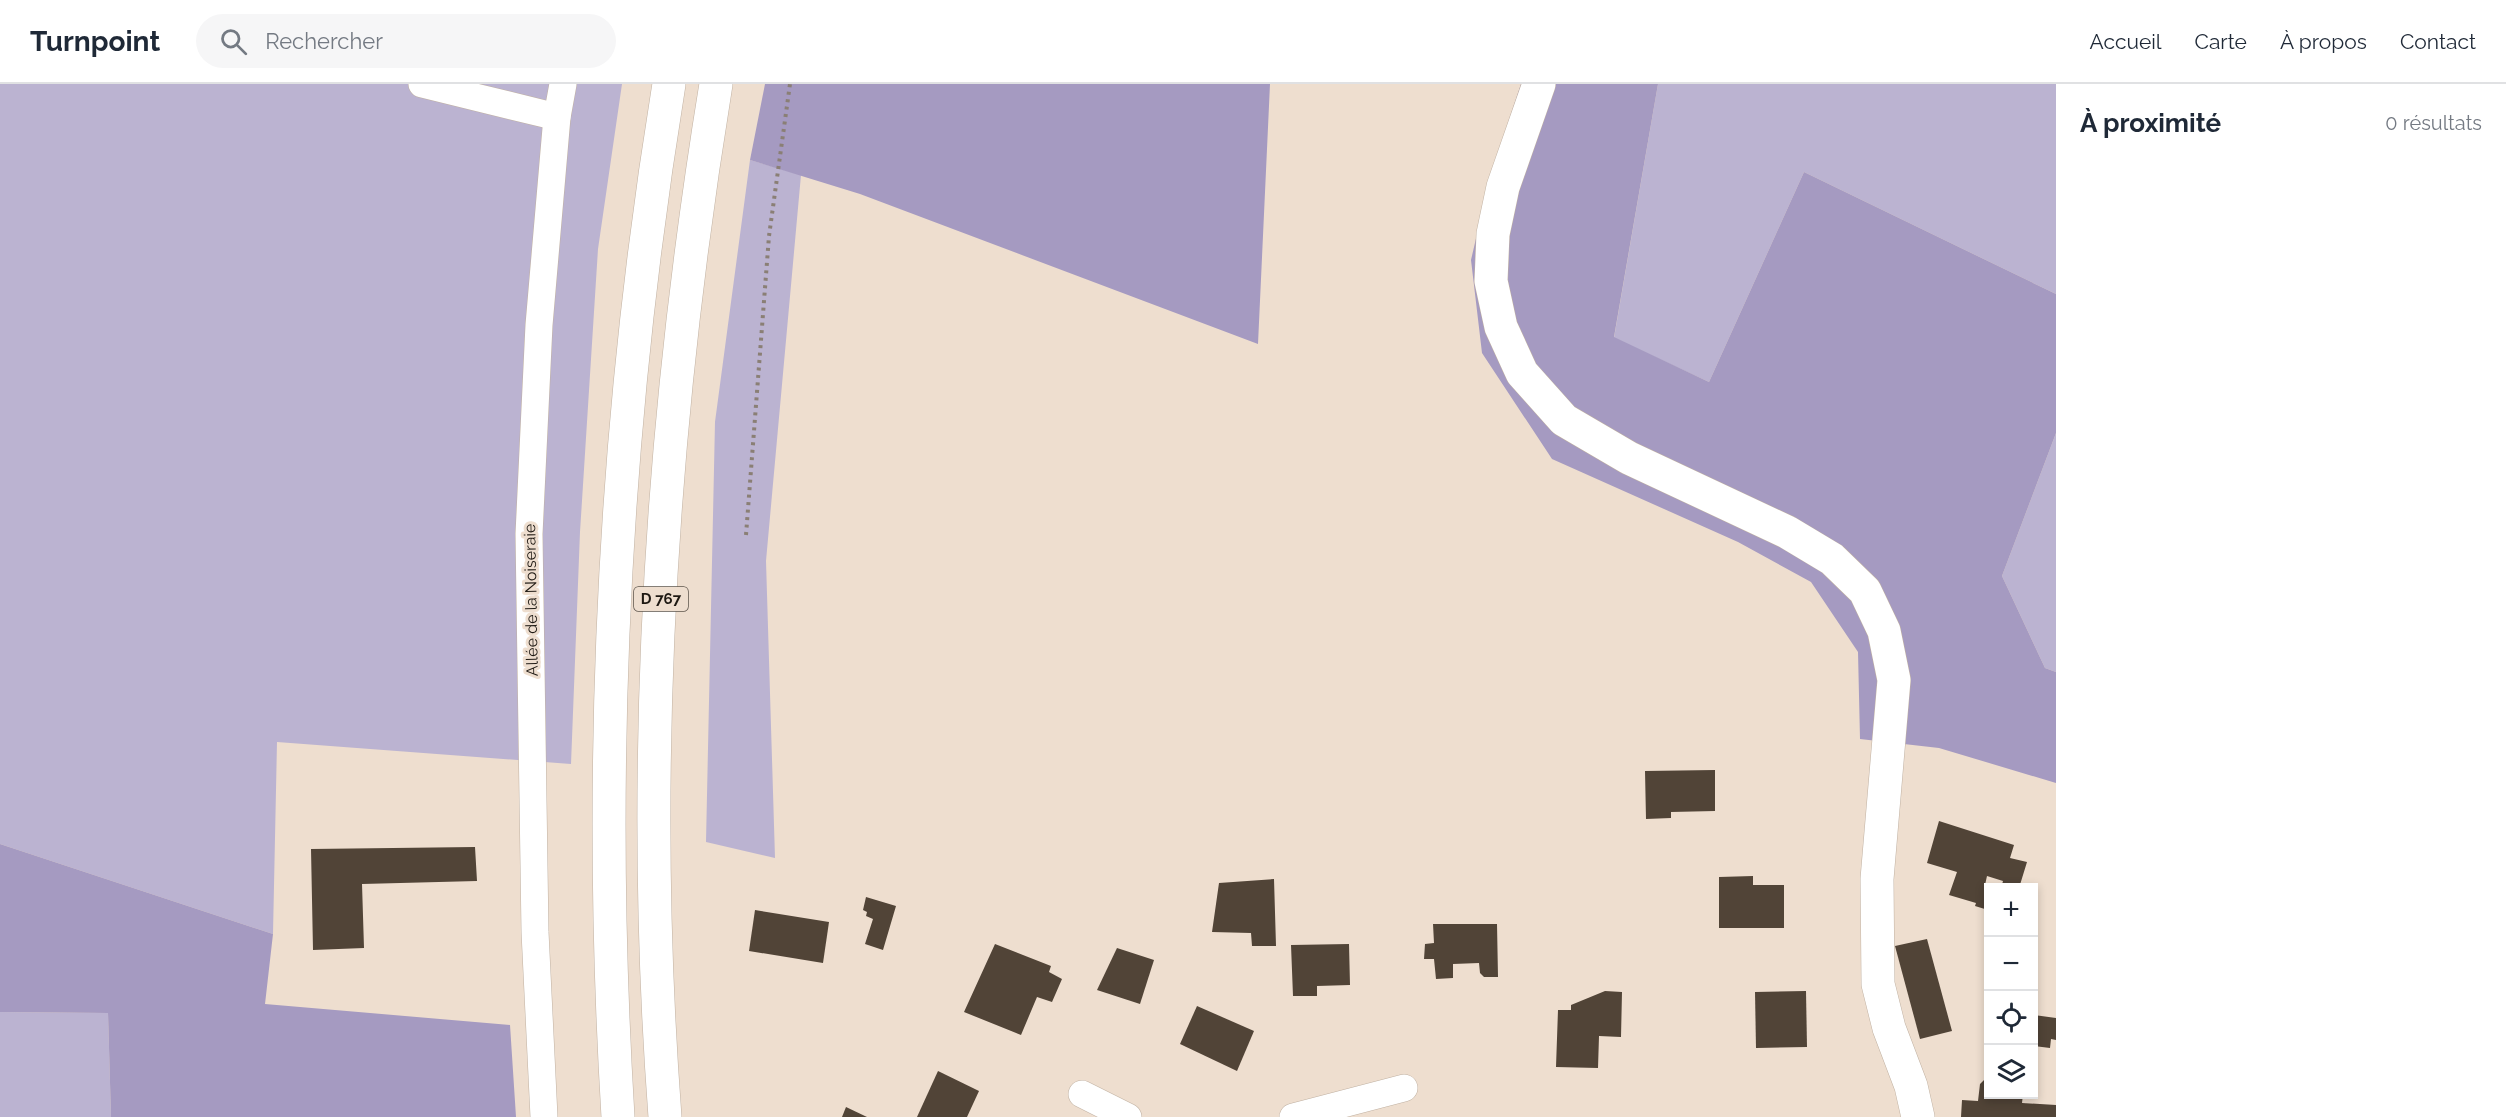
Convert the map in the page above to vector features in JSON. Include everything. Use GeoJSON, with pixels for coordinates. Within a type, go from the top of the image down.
{"type":"FeatureCollection","features":[{"type":"Feature","properties":{"kind":"main road","name":"D 767"},"geometry":{"type":"LineString","coordinates":[[618,1117],[609,877],[613,624],[633,353],[669,84]]}},
{"type":"Feature","properties":{"kind":"main road","name":"D 767"},"geometry":{"type":"LineString","coordinates":[[664,1117],[654,834],[655,737],[665,508],[676,387],[700,181],[716,84]]}},
{"type":"Feature","properties":{"kind":"main road"},"geometry":{"type":"LineString","coordinates":[[1539,84],[1503,187],[1493,234],[1491,281],[1501,327],[1522,373],[1564,420],[1629,458],[1787,532],[1832,559],[1865,591],[1884,631],[1894,680],[1876,879],[1878,984],[1889,1028],[1911,1086],[1918,1117]]}},
{"type":"Feature","properties":{"kind":"street"},"geometry":{"type":"LineString","coordinates":[[422,84],[557,117]]}},
{"type":"Feature","properties":{"kind":"street","name":"Allée de la Noiseraie"},"geometry":{"type":"LineString","coordinates":[[544,1117],[535,921],[529,534],[538,325],[557,117],[563,84]]}},
{"type":"Feature","properties":{"kind":"street"},"geometry":{"type":"LineString","coordinates":[[1293,1117],[1404,1088]]}},
{"type":"Feature","properties":{"kind":"street"},"geometry":{"type":"LineString","coordinates":[[1082,1094],[1128,1117]]}},
{"type":"Feature","properties":{"kind":"path"},"geometry":{"type":"LineString","coordinates":[[746,535],[769,236],[790,84]]}},
{"type":"Feature","properties":{"kind":"shaded area"},"geometry":{"type":"Polygon","coordinates":[[[0,84],[622,84],[598,249],[580,532],[571,764],[277,742],[273,934],[0,844],[0,84]]]}},
{"type":"Feature","properties":{"kind":"shaded area"},"geometry":{"type":"Polygon","coordinates":[[[765,84],[1270,84],[1258,344],[860,194],[750,160],[765,84]]]}},
{"type":"Feature","properties":{"kind":"shaded area"},"geometry":{"type":"Polygon","coordinates":[[[1521,84],[1658,84],[1614,337],[1709,382],[1804,172],[2056,294],[2056,433],[2002,576],[2045,668],[2056,672],[2056,783],[1939,748],[1860,739],[1858,652],[1811,582],[1738,542],[1552,459],[1482,353],[1471,260],[1491,174],[1521,84]]]}},
{"type":"Feature","properties":{"kind":"shaded area"},"geometry":{"type":"Polygon","coordinates":[[[1658,84],[2056,84],[2056,294],[1804,172],[1709,382],[1614,338],[1658,84]]]}},
{"type":"Feature","properties":{"kind":"shaded area"},"geometry":{"type":"Polygon","coordinates":[[[750,160],[801,175],[766,561],[775,858],[706,842],[715,422],[750,160]]]}},
{"type":"Feature","properties":{"kind":"shaded area"},"geometry":{"type":"Polygon","coordinates":[[[2056,433],[2056,672],[2045,668],[2002,576],[2056,433]]]}},
{"type":"Feature","properties":{"kind":"shaded area"},"geometry":{"type":"Polygon","coordinates":[[[0,844],[273,934],[265,1004],[510,1025],[516,1117],[111,1117],[108,1013],[0,1012],[0,844]]]}},
{"type":"Feature","properties":{"kind":"shaded area"},"geometry":{"type":"Polygon","coordinates":[[[0,1012],[108,1013],[111,1117],[0,1117],[0,1012]]]}},
{"type":"Feature","properties":{"kind":"building"},"geometry":{"type":"Polygon","coordinates":[[[1715,770],[1715,811],[1671,812],[1671,818],[1646,819],[1645,771],[1715,770]]]}},
{"type":"Feature","properties":{"kind":"building"},"geometry":{"type":"Polygon","coordinates":[[[1939,821],[2014,845],[2010,858],[2027,862],[2021,883],[2002,883],[2003,881],[1987,876],[1984,883],[1984,909],[1975,906],[1976,903],[1949,895],[1957,872],[1927,863],[1939,821]]]}},
{"type":"Feature","properties":{"kind":"building"},"geometry":{"type":"Polygon","coordinates":[[[475,847],[477,881],[362,884],[364,948],[313,950],[311,849],[475,847]]]}},
{"type":"Feature","properties":{"kind":"building"},"geometry":{"type":"Polygon","coordinates":[[[1753,876],[1753,885],[1784,885],[1784,928],[1719,928],[1719,877],[1753,876]]]}},
{"type":"Feature","properties":{"kind":"building"},"geometry":{"type":"Polygon","coordinates":[[[1274,879],[1276,946],[1252,946],[1251,933],[1212,932],[1219,883],[1274,879]]]}},
{"type":"Feature","properties":{"kind":"building"},"geometry":{"type":"Polygon","coordinates":[[[866,897],[896,906],[883,950],[865,944],[873,919],[866,916],[867,912],[863,910],[866,897]]]}},
{"type":"Feature","properties":{"kind":"building"},"geometry":{"type":"Polygon","coordinates":[[[755,910],[829,922],[823,963],[749,951],[755,910]]]}},
{"type":"Feature","properties":{"kind":"building"},"geometry":{"type":"Polygon","coordinates":[[[1433,924],[1497,924],[1498,977],[1484,977],[1480,973],[1479,963],[1453,964],[1453,978],[1436,979],[1434,959],[1424,959],[1425,944],[1434,943],[1433,924]]]}},
{"type":"Feature","properties":{"kind":"building"},"geometry":{"type":"Polygon","coordinates":[[[1927,939],[1952,1031],[1920,1039],[1895,946],[1927,939]]]}},
{"type":"Feature","properties":{"kind":"building"},"geometry":{"type":"Polygon","coordinates":[[[995,944],[1051,966],[1049,972],[1062,979],[1052,1002],[1037,997],[1021,1035],[964,1012],[995,944]]]}},
{"type":"Feature","properties":{"kind":"building"},"geometry":{"type":"Polygon","coordinates":[[[1349,944],[1350,985],[1317,986],[1317,996],[1293,996],[1291,945],[1349,944]]]}},
{"type":"Feature","properties":{"kind":"building"},"geometry":{"type":"Polygon","coordinates":[[[1117,948],[1154,960],[1140,1004],[1097,990],[1117,948]]]}},
{"type":"Feature","properties":{"kind":"building"},"geometry":{"type":"Polygon","coordinates":[[[1605,991],[1622,992],[1621,1037],[1599,1036],[1598,1068],[1556,1067],[1558,1010],[1571,1010],[1571,1005],[1605,991]]]}},
{"type":"Feature","properties":{"kind":"building"},"geometry":{"type":"Polygon","coordinates":[[[1806,991],[1807,1047],[1756,1048],[1755,992],[1806,991]]]}},
{"type":"Feature","properties":{"kind":"building"},"geometry":{"type":"Polygon","coordinates":[[[1197,1006],[1254,1031],[1237,1071],[1180,1044],[1197,1006]]]}},
{"type":"Feature","properties":{"kind":"building"},"geometry":{"type":"Polygon","coordinates":[[[2038,1016],[2056,1018],[2056,1040],[2051,1039],[2050,1048],[2038,1046],[2038,1016]]]}},
{"type":"Feature","properties":{"kind":"building"},"geometry":{"type":"Polygon","coordinates":[[[938,1071],[979,1091],[967,1117],[917,1117],[938,1071]]]}},
{"type":"Feature","properties":{"kind":"building"},"geometry":{"type":"Polygon","coordinates":[[[1984,1080],[1984,1099],[2022,1099],[2022,1103],[2056,1105],[2056,1117],[1961,1117],[1962,1100],[1978,1101],[1980,1084],[1984,1080]]]}},
{"type":"Feature","properties":{"kind":"building"},"geometry":{"type":"Polygon","coordinates":[[[846,1107],[867,1117],[842,1117],[846,1107]]]}}]}
